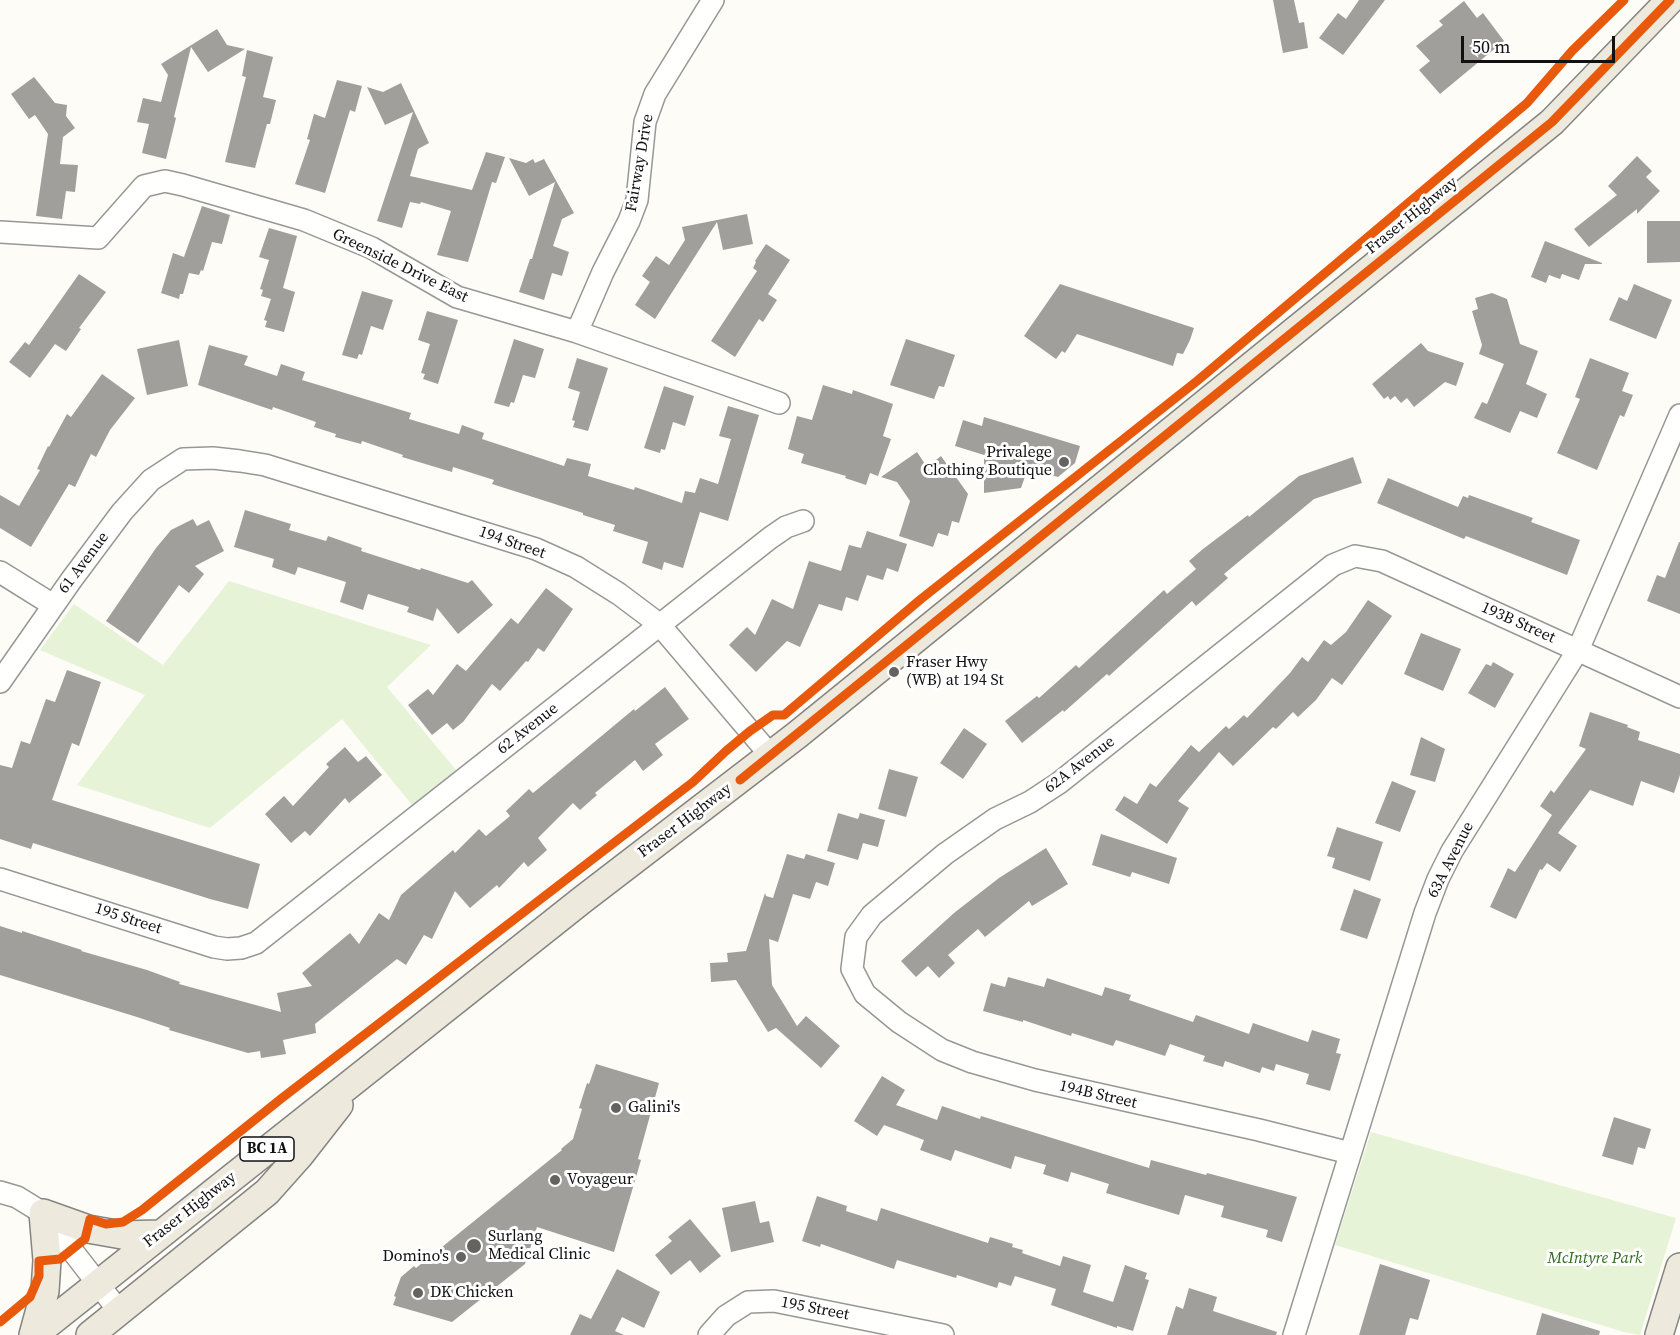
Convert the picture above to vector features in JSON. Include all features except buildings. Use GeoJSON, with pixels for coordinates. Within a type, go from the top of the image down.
{"type":"FeatureCollection","features":[{"type":"Feature","properties":{"kind":"main road","name":"Fraser Highway"},"geometry":{"type":"LineString","coordinates":[[33,1335],[582,900],[771,756],[1552,122],[1670,0]]}},
{"type":"Feature","properties":{"kind":"main road","name":"Fraser Highway"},"geometry":{"type":"LineString","coordinates":[[1552,122],[1587,102],[1680,11]]}},
{"type":"Feature","properties":{"kind":"main road","name":"Fraser Highway"},"geometry":{"type":"LineString","coordinates":[[90,1335],[267,1192],[375,1064]]}},
{"type":"Feature","properties":{"kind":"main road"},"geometry":{"type":"LineString","coordinates":[[33,1335],[46,1281],[47,1260],[43,1213],[88,1229],[122,1234],[158,1234]]}},
{"type":"Feature","properties":{"kind":"main road"},"geometry":{"type":"LineString","coordinates":[[1659,1335],[1680,1267]]}},
{"type":"Feature","properties":{"kind":"street","name":"Fairway Drive"},"geometry":{"type":"LineString","coordinates":[[577,332],[637,200],[645,122],[655,94],[713,0]]}},
{"type":"Feature","properties":{"kind":"street","name":"Greenside Drive East"},"geometry":{"type":"LineString","coordinates":[[0,232],[98,238],[144,186],[165,182],[304,220],[372,248],[457,297],[577,332],[779,403]]}},
{"type":"Feature","properties":{"kind":"street","name":"63A Avenue"},"geometry":{"type":"LineString","coordinates":[[1294,1335],[1425,913],[1438,879],[1452,851],[1578,650],[1680,415]]}},
{"type":"Feature","properties":{"kind":"street","name":"194 Street"},"geometry":{"type":"LineString","coordinates":[[183,459],[213,458],[265,465],[536,549],[576,567],[619,594],[659,624],[771,756]]}},
{"type":"Feature","properties":{"kind":"street","name":"61 Avenue"},"geometry":{"type":"LineString","coordinates":[[0,682],[53,605],[122,512],[152,480],[183,459]]}},
{"type":"Feature","properties":{"kind":"street","name":"62 Avenue"},"geometry":{"type":"LineString","coordinates":[[256,943],[770,538],[786,527],[803,521]]}},
{"type":"Feature","properties":{"kind":"street","name":"193B Street"},"geometry":{"type":"LineString","coordinates":[[1355,556],[1382,561],[1680,697]]}},
{"type":"Feature","properties":{"kind":"street","name":"62A Avenue"},"geometry":{"type":"LineString","coordinates":[[865,994],[852,969],[856,937],[872,915],[914,878],[962,842],[995,819],[1030,802],[1059,783],[1333,565],[1355,556]]}},
{"type":"Feature","properties":{"kind":"street"},"geometry":{"type":"LineString","coordinates":[[0,572],[53,605]]}},
{"type":"Feature","properties":{"kind":"street","name":"195 Street"},"geometry":{"type":"LineString","coordinates":[[0,879],[214,947],[241,948],[256,943]]}},
{"type":"Feature","properties":{"kind":"street","name":"194B Street"},"geometry":{"type":"LineString","coordinates":[[865,994],[926,1041],[972,1062],[1100,1096],[1259,1130],[1350,1153]]}},
{"type":"Feature","properties":{"kind":"street"},"geometry":{"type":"LineString","coordinates":[[0,1192],[17,1197],[43,1213],[119,1311]]}},
{"type":"Feature","properties":{"kind":"street","name":"195 Street"},"geometry":{"type":"LineString","coordinates":[[709,1335],[726,1316],[748,1302],[774,1301],[938,1335]]}},
{"type":"Feature","properties":{"kind":"green space"},"geometry":{"type":"Polygon","coordinates":[[[229,581],[431,645],[387,687],[456,770],[412,805],[342,719],[210,828],[77,785],[145,695],[40,650],[74,604],[163,665],[229,581]]]}},
{"type":"Feature","properties":{"kind":"green space","name":"McIntyre Park"},"geometry":{"type":"Polygon","coordinates":[[[1371,1132],[1676,1218],[1640,1335],[1335,1245],[1371,1132]]]}},
{"type":"Feature","properties":{"kind":"cycle path"},"geometry":{"type":"LineString","coordinates":[[0,1322],[30,1297],[39,1276],[39,1261],[60,1259],[85,1239],[90,1219],[106,1224],[123,1222],[142,1210],[282,1098],[693,782],[750,731],[773,715],[784,715],[921,599],[1197,381],[1527,103],[1572,51],[1624,0]]}},
{"type":"Feature","properties":{"kind":"cycle path"},"geometry":{"type":"LineString","coordinates":[[740,780],[1552,122],[1670,0]]}},
{"type":"Feature","properties":{"kind":"place","name":"Privalege Clothing Boutique"},"geometry":{"type":"Point","coordinates":[1064,462]}},
{"type":"Feature","properties":{"kind":"place","name":"Fraser Hwy (WB) at 194 St"},"geometry":{"type":"Point","coordinates":[894,672]}},
{"type":"Feature","properties":{"kind":"place","name":"Galini's"},"geometry":{"type":"Point","coordinates":[616,1108]}},
{"type":"Feature","properties":{"kind":"place","name":"Voyageur"},"geometry":{"type":"Point","coordinates":[555,1180]}},
{"type":"Feature","properties":{"kind":"place","name":"Surlang Medical Clinic"},"geometry":{"type":"Point","coordinates":[474,1246]}},
{"type":"Feature","properties":{"kind":"place","name":"Domino's"},"geometry":{"type":"Point","coordinates":[461,1257]}},
{"type":"Feature","properties":{"kind":"place","name":"DK Chicken"},"geometry":{"type":"Point","coordinates":[418,1293]}}]}
